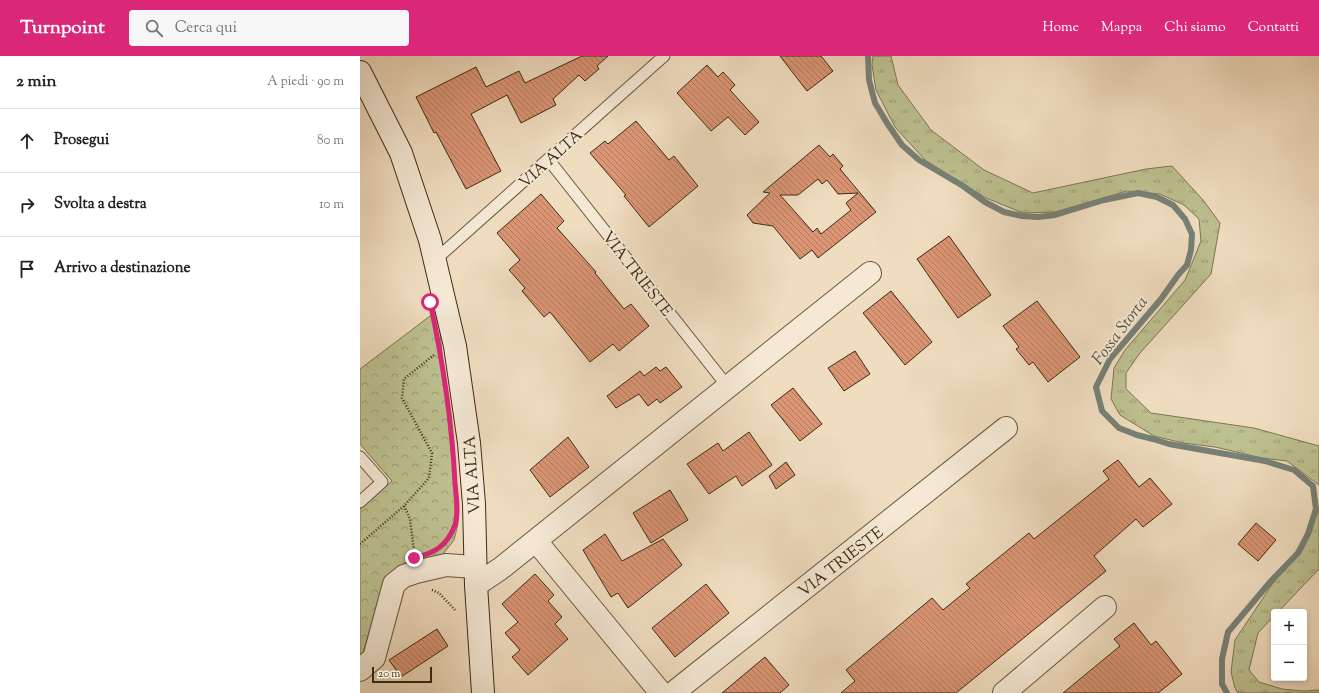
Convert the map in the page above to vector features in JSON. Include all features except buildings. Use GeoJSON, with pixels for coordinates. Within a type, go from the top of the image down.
{"type":"FeatureCollection","features":[{"type":"Feature","properties":{"kind":"street","name":"VIA ALTA"},"geometry":{"type":"LineString","coordinates":[[360,72],[401,153],[430,240],[455,346],[469,443],[474,504],[475,576],[483,693]]}},
{"type":"Feature","properties":{"kind":"street"},"geometry":{"type":"LineString","coordinates":[[360,670],[374,658],[394,584],[404,576],[446,565],[475,576],[500,570],[870,273]]}},
{"type":"Feature","properties":{"kind":"street","name":"VIA TRIESTE"},"geometry":{"type":"LineString","coordinates":[[673,693],[1006,428]]}},
{"type":"Feature","properties":{"kind":"street"},"geometry":{"type":"LineString","coordinates":[[536,541],[661,693]]}},
{"type":"Feature","properties":{"kind":"street"},"geometry":{"type":"LineString","coordinates":[[1004,693],[1105,607]]}},
{"type":"Feature","properties":{"kind":"lane","name":"VIA ALTA"},"geometry":{"type":"LineString","coordinates":[[435,260],[664,56]]}},
{"type":"Feature","properties":{"kind":"lane","name":"VIA TRIESTE"},"geometry":{"type":"LineString","coordinates":[[548,159],[728,387]]}},
{"type":"Feature","properties":{"kind":"lane"},"geometry":{"type":"LineString","coordinates":[[360,457],[382,482],[360,502]]}},
{"type":"Feature","properties":{"kind":"path"},"geometry":{"type":"LineString","coordinates":[[360,544],[404,506],[429,478],[432,453],[402,398],[404,379],[440,350]]}},
{"type":"Feature","properties":{"kind":"path"},"geometry":{"type":"LineString","coordinates":[[441,546],[446,543],[455,524]]}},
{"type":"Feature","properties":{"kind":"green space"},"geometry":{"type":"Polygon","coordinates":[[[873,56],[891,56],[898,85],[931,130],[984,170],[1033,193],[1146,169],[1172,166],[1203,200],[1220,223],[1211,274],[1140,353],[1126,373],[1126,389],[1151,413],[1254,428],[1319,446],[1319,485],[1287,461],[1262,458],[1215,447],[1183,443],[1154,436],[1120,415],[1111,399],[1114,368],[1125,350],[1185,280],[1201,241],[1199,219],[1184,205],[1160,194],[1127,191],[1055,212],[1023,213],[986,198],[925,160],[895,127],[876,90],[872,65],[873,56]]]}},
{"type":"Feature","properties":{"kind":"green space"},"geometry":{"type":"Polygon","coordinates":[[[438,310],[458,524],[454,540],[443,554],[430,559],[383,585],[362,656],[360,658],[360,509],[392,481],[360,444],[360,369],[438,310]]]}},
{"type":"Feature","properties":{"kind":"green space"},"geometry":{"type":"Polygon","coordinates":[[[1319,510],[1319,569],[1281,609],[1271,609],[1271,619],[1258,633],[1249,670],[1259,682],[1282,689],[1304,691],[1319,690],[1319,693],[1238,693],[1235,688],[1231,672],[1235,640],[1287,562],[1300,547],[1319,510]]]}},
{"type":"Feature","properties":{"kind":"waterway","name":"Fossa Storta"},"geometry":{"type":"LineString","coordinates":[[868,56],[869,80],[875,103],[902,145],[919,160],[963,186],[985,202],[1004,212],[1022,216],[1038,217],[1055,215],[1104,200],[1138,193],[1157,197],[1173,205],[1185,219],[1192,234],[1191,250],[1187,265],[1161,299],[1110,359],[1096,387],[1102,411],[1119,428],[1137,435],[1169,444],[1265,461],[1294,470],[1313,486],[1316,509],[1308,534],[1298,553],[1271,581],[1228,632],[1222,659],[1222,684],[1227,693]]}},
{"type":"Feature","properties":{"kind":"route"},"geometry":{"type":"LineString","coordinates":[[414,558],[437,550],[446,543],[455,524],[456,508],[453,448],[440,350],[430,302]]}}]}
